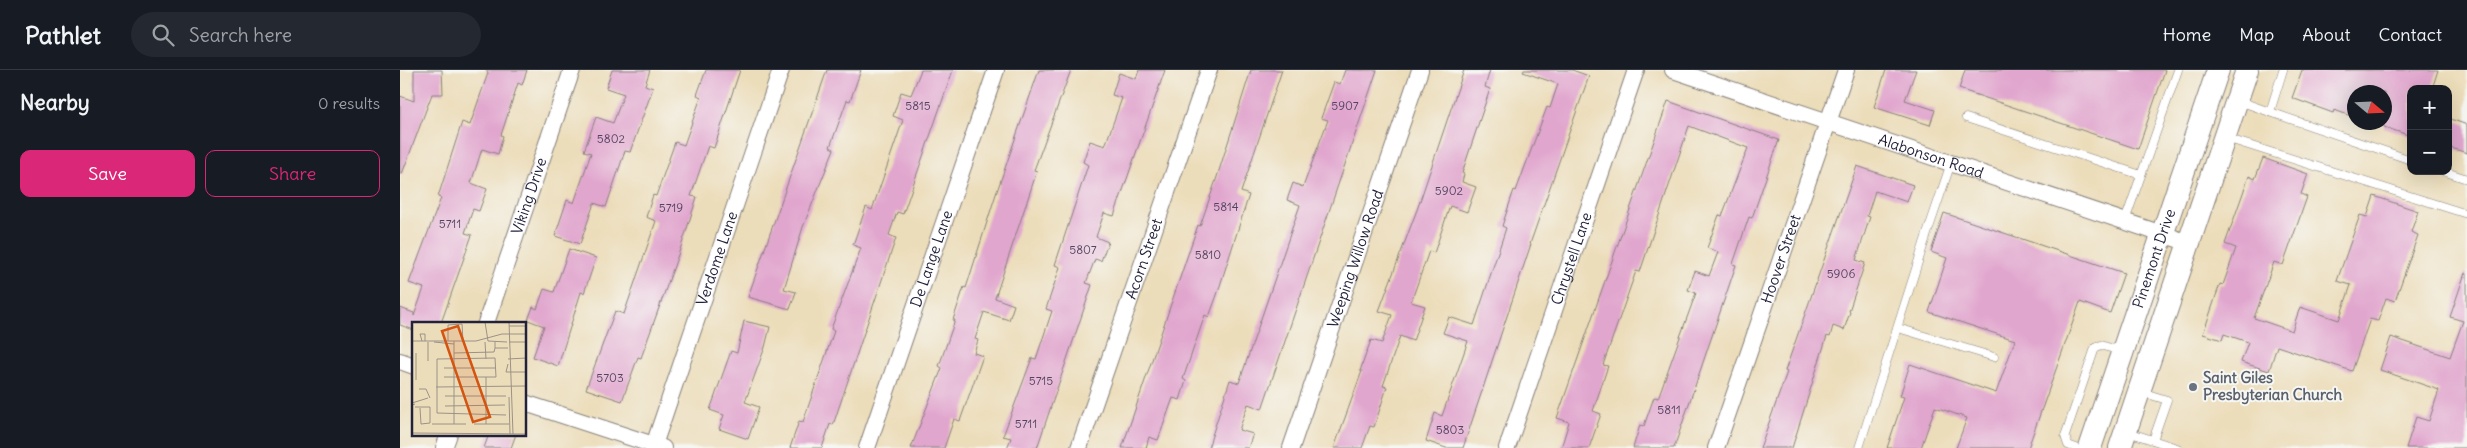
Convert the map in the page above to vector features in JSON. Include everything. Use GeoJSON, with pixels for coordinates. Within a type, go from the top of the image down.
{"type":"FeatureCollection","features":[{"type":"Feature","properties":{"kind":"main road","name":"Pinemont Drive"},"geometry":{"type":"LineString","coordinates":[[2090,448],[2218,70]]}},
{"type":"Feature","properties":{"kind":"main road","name":"Pinemont Drive"},"geometry":{"type":"LineString","coordinates":[[2123,440],[2248,70]]}},
{"type":"Feature","properties":{"kind":"street","name":"Viking Drive"},"geometry":{"type":"LineString","coordinates":[[486,322],[572,70]]}},
{"type":"Feature","properties":{"kind":"street","name":"Verdome Lane"},"geometry":{"type":"LineString","coordinates":[[656,447],[781,70]]}},
{"type":"Feature","properties":{"kind":"street","name":"De Lange Lane"},"geometry":{"type":"LineString","coordinates":[[866,448],[996,70]]}},
{"type":"Feature","properties":{"kind":"street","name":"Acorn Street"},"geometry":{"type":"LineString","coordinates":[[1079,448],[1209,70]]}},
{"type":"Feature","properties":{"kind":"street","name":"Weeping Willow Road"},"geometry":{"type":"LineString","coordinates":[[1292,448],[1420,70]]}},
{"type":"Feature","properties":{"kind":"street","name":"Chrystell Lane"},"geometry":{"type":"LineString","coordinates":[[1507,448],[1636,70]]}},
{"type":"Feature","properties":{"kind":"street","name":"Alabonson Road"},"geometry":{"type":"LineString","coordinates":[[1673,70],[2189,243]]}},
{"type":"Feature","properties":{"kind":"street","name":"Hoover Street"},"geometry":{"type":"LineString","coordinates":[[1716,448],[1846,70]]}},
{"type":"Feature","properties":{"kind":"street"},"geometry":{"type":"LineString","coordinates":[[400,361],[412,365]]}},
{"type":"Feature","properties":{"kind":"street"},"geometry":{"type":"LineString","coordinates":[[526,403],[656,447]]}},
{"type":"Feature","properties":{"kind":"street"},"geometry":{"type":"LineString","coordinates":[[444,448],[448,436]]}},
{"type":"Feature","properties":{"kind":"lane"},"geometry":{"type":"LineString","coordinates":[[2125,222],[2178,70]]}},
{"type":"Feature","properties":{"kind":"lane"},"geometry":{"type":"LineString","coordinates":[[2270,112],[2284,70]]}},
{"type":"Feature","properties":{"kind":"lane"},"geometry":{"type":"LineString","coordinates":[[2237,101],[2407,159]]}},
{"type":"Feature","properties":{"kind":"lane"},"geometry":{"type":"LineString","coordinates":[[1966,118],[2141,175]]}},
{"type":"Feature","properties":{"kind":"lane"},"geometry":{"type":"LineString","coordinates":[[2224,138],[2467,214]]}},
{"type":"Feature","properties":{"kind":"lane"},"geometry":{"type":"LineString","coordinates":[[1859,448],[1951,163]]}},
{"type":"Feature","properties":{"kind":"lane"},"geometry":{"type":"LineString","coordinates":[[2452,174],[2467,180]]}},
{"type":"Feature","properties":{"kind":"lane"},"geometry":{"type":"LineString","coordinates":[[1898,328],[1994,357]]}},
{"type":"Feature","properties":{"kind":"lane"},"geometry":{"type":"LineString","coordinates":[[2076,448],[2068,445],[2065,436],[2095,348],[2101,345],[2122,352]]}},
{"type":"Feature","properties":{"kind":"lane"},"geometry":{"type":"LineString","coordinates":[[2140,391],[2167,400],[2153,440]]}},
{"type":"Feature","properties":{"kind":"lane"},"geometry":{"type":"LineString","coordinates":[[2123,440],[2153,440],[2177,448]]}},
{"type":"Feature","properties":{"kind":"building"},"geometry":{"type":"Polygon","coordinates":[[[414,70],[442,70],[443,94],[432,94],[402,174],[400,174],[400,96],[414,101],[414,70]]]}},
{"type":"Feature","properties":{"kind":"building"},"geometry":{"type":"Polygon","coordinates":[[[486,70],[527,70],[522,85],[518,83],[501,135],[503,136],[498,154],[482,149],[471,183],[487,189],[479,211],[473,209],[465,233],[472,235],[441,322],[412,322],[412,329],[400,325],[400,308],[414,313],[414,316],[424,288],[409,283],[441,198],[438,197],[462,122],[470,125],[488,73],[486,70]]]}},
{"type":"Feature","properties":{"kind":"building"},"geometry":{"type":"Polygon","coordinates":[[[612,70],[650,70],[645,85],[653,88],[630,152],[625,151],[606,207],[594,203],[580,244],[555,236],[567,200],[574,203],[591,153],[584,151],[596,117],[613,123],[624,94],[606,88],[612,70]]]}},
{"type":"Feature","properties":{"kind":"building"},"geometry":{"type":"Polygon","coordinates":[[[706,70],[740,70],[714,148],[708,146],[691,196],[697,197],[683,241],[641,358],[638,357],[622,401],[586,389],[615,311],[624,314],[656,221],[646,217],[653,195],[656,196],[675,142],[684,145],[701,97],[697,95],[706,70]]]}},
{"type":"Feature","properties":{"kind":"building"},"geometry":{"type":"Polygon","coordinates":[[[827,70],[861,70],[850,101],[847,100],[830,147],[834,149],[803,227],[784,289],[796,292],[790,309],[748,297],[827,70]]]}},
{"type":"Feature","properties":{"kind":"building"},"geometry":{"type":"Polygon","coordinates":[[[921,70],[953,70],[903,214],[897,212],[889,235],[896,238],[833,425],[830,424],[822,448],[790,448],[799,421],[803,422],[834,331],[831,329],[861,248],[853,245],[866,207],[872,210],[903,120],[893,116],[901,92],[911,95],[921,70]]]}},
{"type":"Feature","properties":{"kind":"building"},"geometry":{"type":"Polygon","coordinates":[[[1039,70],[1071,70],[1034,170],[1037,171],[995,298],[1014,305],[1009,320],[984,312],[975,339],[978,340],[974,353],[983,356],[960,421],[954,419],[944,448],[911,448],[942,368],[939,366],[955,320],[953,320],[964,287],[966,288],[1039,70]]]}},
{"type":"Feature","properties":{"kind":"building"},"geometry":{"type":"Polygon","coordinates":[[[1139,70],[1165,70],[1114,216],[1104,213],[1096,237],[1108,242],[1101,261],[1095,259],[1086,283],[1092,285],[1037,448],[1007,448],[1011,438],[1003,436],[1032,358],[1036,359],[1052,311],[1046,309],[1060,267],[1055,265],[1088,165],[1083,162],[1090,141],[1105,146],[1122,98],[1112,95],[1119,73],[1136,79],[1139,70]]]}},
{"type":"Feature","properties":{"kind":"building"},"geometry":{"type":"Polygon","coordinates":[[[1251,70],[1282,70],[1241,192],[1249,195],[1217,295],[1209,317],[1205,315],[1183,379],[1186,381],[1180,400],[1173,398],[1158,440],[1149,437],[1146,448],[1122,448],[1198,225],[1200,226],[1217,177],[1251,70]]]}},
{"type":"Feature","properties":{"kind":"building"},"geometry":{"type":"Polygon","coordinates":[[[1345,70],[1377,70],[1262,409],[1248,404],[1239,430],[1253,434],[1248,448],[1208,448],[1230,380],[1239,383],[1300,205],[1287,200],[1293,183],[1303,187],[1328,120],[1321,118],[1334,82],[1340,84],[1345,70]]]}},
{"type":"Feature","properties":{"kind":"building"},"geometry":{"type":"Polygon","coordinates":[[[1464,70],[1490,70],[1485,87],[1490,89],[1462,173],[1464,174],[1462,182],[1476,187],[1467,212],[1450,206],[1434,253],[1429,251],[1411,302],[1425,306],[1413,341],[1400,336],[1383,386],[1387,387],[1374,427],[1370,426],[1362,448],[1334,448],[1362,371],[1360,371],[1371,340],[1382,343],[1392,315],[1379,311],[1418,207],[1464,70]]]}},
{"type":"Feature","properties":{"kind":"building"},"geometry":{"type":"Polygon","coordinates":[[[1524,70],[1572,70],[1589,76],[1530,244],[1463,448],[1446,448],[1426,441],[1435,413],[1442,416],[1468,341],[1443,333],[1449,317],[1474,325],[1506,228],[1502,226],[1514,190],[1516,191],[1547,107],[1550,108],[1558,84],[1523,72],[1524,70]]]}},
{"type":"Feature","properties":{"kind":"building"},"geometry":{"type":"Polygon","coordinates":[[[1886,70],[1916,70],[1905,100],[1935,110],[1930,125],[1874,107],[1886,70]]]}},
{"type":"Feature","properties":{"kind":"building"},"geometry":{"type":"Polygon","coordinates":[[[1965,70],[2165,70],[2138,149],[1959,89],[1965,70]]]}},
{"type":"Feature","properties":{"kind":"building"},"geometry":{"type":"Polygon","coordinates":[[[2302,70],[2438,70],[2433,85],[2407,85],[2407,135],[2392,130],[2392,85],[2347,85],[2347,115],[2334,110],[2333,113],[2292,98],[2302,70]]]}},
{"type":"Feature","properties":{"kind":"building"},"geometry":{"type":"Polygon","coordinates":[[[1668,101],[1779,140],[1752,218],[1749,217],[1733,264],[1736,265],[1674,448],[1633,448],[1640,425],[1644,426],[1654,397],[1658,398],[1696,293],[1688,290],[1695,271],[1709,276],[1718,252],[1707,248],[1719,215],[1722,216],[1748,148],[1689,126],[1640,272],[1636,271],[1603,365],[1608,366],[1593,411],[1601,414],[1589,448],[1561,448],[1569,422],[1557,418],[1668,101]]]}},
{"type":"Feature","properties":{"kind":"building"},"geometry":{"type":"Polygon","coordinates":[[[2452,119],[2467,125],[2467,153],[2452,148],[2452,119]]]}},
{"type":"Feature","properties":{"kind":"building"},"geometry":{"type":"Polygon","coordinates":[[[2263,158],[2308,174],[2301,194],[2307,197],[2283,265],[2274,262],[2254,318],[2292,331],[2300,307],[2339,320],[2351,285],[2337,281],[2360,215],[2367,217],[2374,196],[2418,211],[2411,232],[2418,235],[2395,301],[2386,298],[2378,321],[2370,319],[2352,371],[2277,346],[2269,371],[2241,362],[2248,342],[2224,334],[2222,340],[2203,334],[2220,284],[2223,285],[2236,248],[2225,244],[2249,176],[2255,179],[2263,158]]]}},
{"type":"Feature","properties":{"kind":"building"},"geometry":{"type":"Polygon","coordinates":[[[1857,166],[1913,185],[1907,202],[1875,191],[1867,216],[1870,217],[1856,260],[1865,263],[1850,312],[1844,330],[1833,326],[1830,337],[1827,336],[1792,448],[1760,448],[1787,372],[1785,371],[1857,166]]]}},
{"type":"Feature","properties":{"kind":"building"},"geometry":{"type":"Polygon","coordinates":[[[1944,213],[2124,273],[2110,313],[2080,302],[2028,448],[1956,448],[1967,418],[1935,407],[1921,448],[1887,448],[1904,397],[1900,396],[1910,364],[1996,393],[2015,340],[1929,312],[1947,258],[1931,252],[1944,213]]]}},
{"type":"Feature","properties":{"kind":"building"},"geometry":{"type":"Polygon","coordinates":[[[569,249],[596,258],[584,293],[581,292],[558,366],[533,357],[544,326],[528,320],[533,307],[537,309],[544,289],[554,292],[569,249]]]}},
{"type":"Feature","properties":{"kind":"building"},"geometry":{"type":"Polygon","coordinates":[[[2465,273],[2467,274],[2467,448],[2406,448],[2416,417],[2429,421],[2439,390],[2380,370],[2391,337],[2450,357],[2463,321],[2450,317],[2465,273]]]}},
{"type":"Feature","properties":{"kind":"building"},"geometry":{"type":"Polygon","coordinates":[[[744,321],[770,327],[765,347],[745,402],[759,407],[748,439],[719,429],[724,415],[710,410],[731,351],[737,353],[744,321]]]}},
{"type":"Feature","properties":{"kind":"building"},"geometry":{"type":"Polygon","coordinates":[[[488,436],[515,436],[511,448],[484,448],[488,436]]]}},
{"type":"Feature","properties":{"kind":"place","name":"Saint Giles Presbyterian Church"},"geometry":{"type":"Point","coordinates":[2193,387]}}]}
